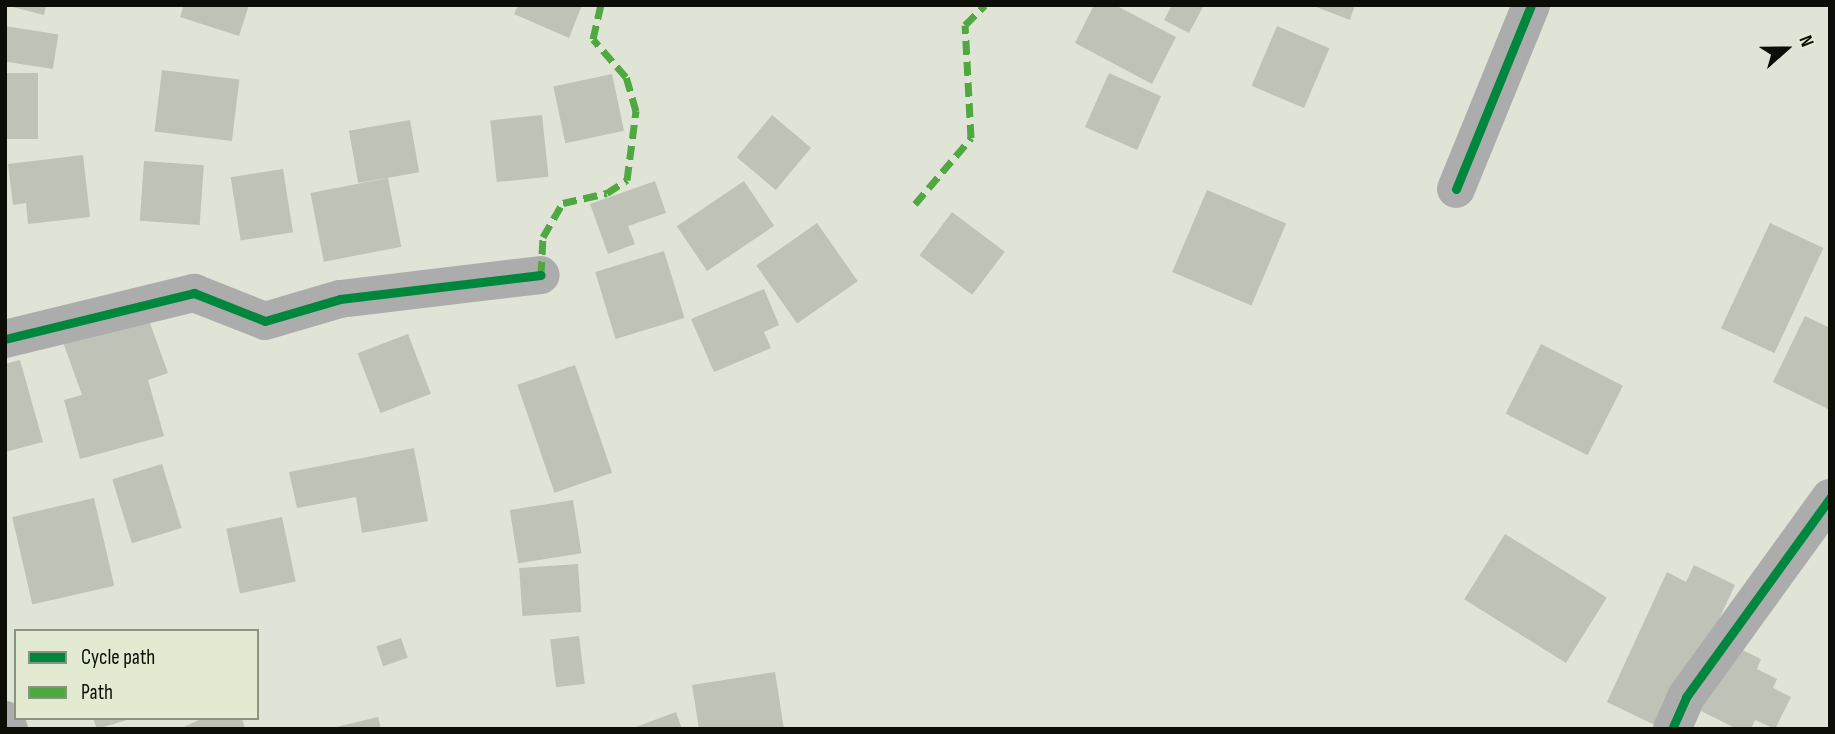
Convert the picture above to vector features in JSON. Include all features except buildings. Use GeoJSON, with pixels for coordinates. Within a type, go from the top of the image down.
{"type":"FeatureCollection","features":[{"type":"Feature","properties":{"kind":"street"},"geometry":{"type":"LineString","coordinates":[[1456,190],[1531,5]]}},
{"type":"Feature","properties":{"kind":"street"},"geometry":{"type":"LineString","coordinates":[[5,339],[194,293],[265,321],[340,299],[541,275]]}},
{"type":"Feature","properties":{"kind":"street"},"geometry":{"type":"LineString","coordinates":[[1672,729],[1686,697],[1830,498]]}},
{"type":"Feature","properties":{"kind":"street"},"geometry":{"type":"LineString","coordinates":[[5,720],[9,729]]}},
{"type":"Feature","properties":{"kind":"marked path"},"geometry":{"type":"LineString","coordinates":[[541,275],[543,237],[563,203],[607,193],[627,180],[636,111],[626,77],[593,39],[601,5]]}},
{"type":"Feature","properties":{"kind":"marked path"},"geometry":{"type":"LineString","coordinates":[[915,204],[971,138],[965,25],[985,5]]}},
{"type":"Feature","properties":{"kind":"cycle path"},"geometry":{"type":"LineString","coordinates":[[1456,189],[1531,5]]}},
{"type":"Feature","properties":{"kind":"cycle path"},"geometry":{"type":"LineString","coordinates":[[5,339],[194,293],[265,321],[340,299],[541,275]]}},
{"type":"Feature","properties":{"kind":"cycle path"},"geometry":{"type":"LineString","coordinates":[[1672,729],[1686,697],[1830,498]]}}]}
